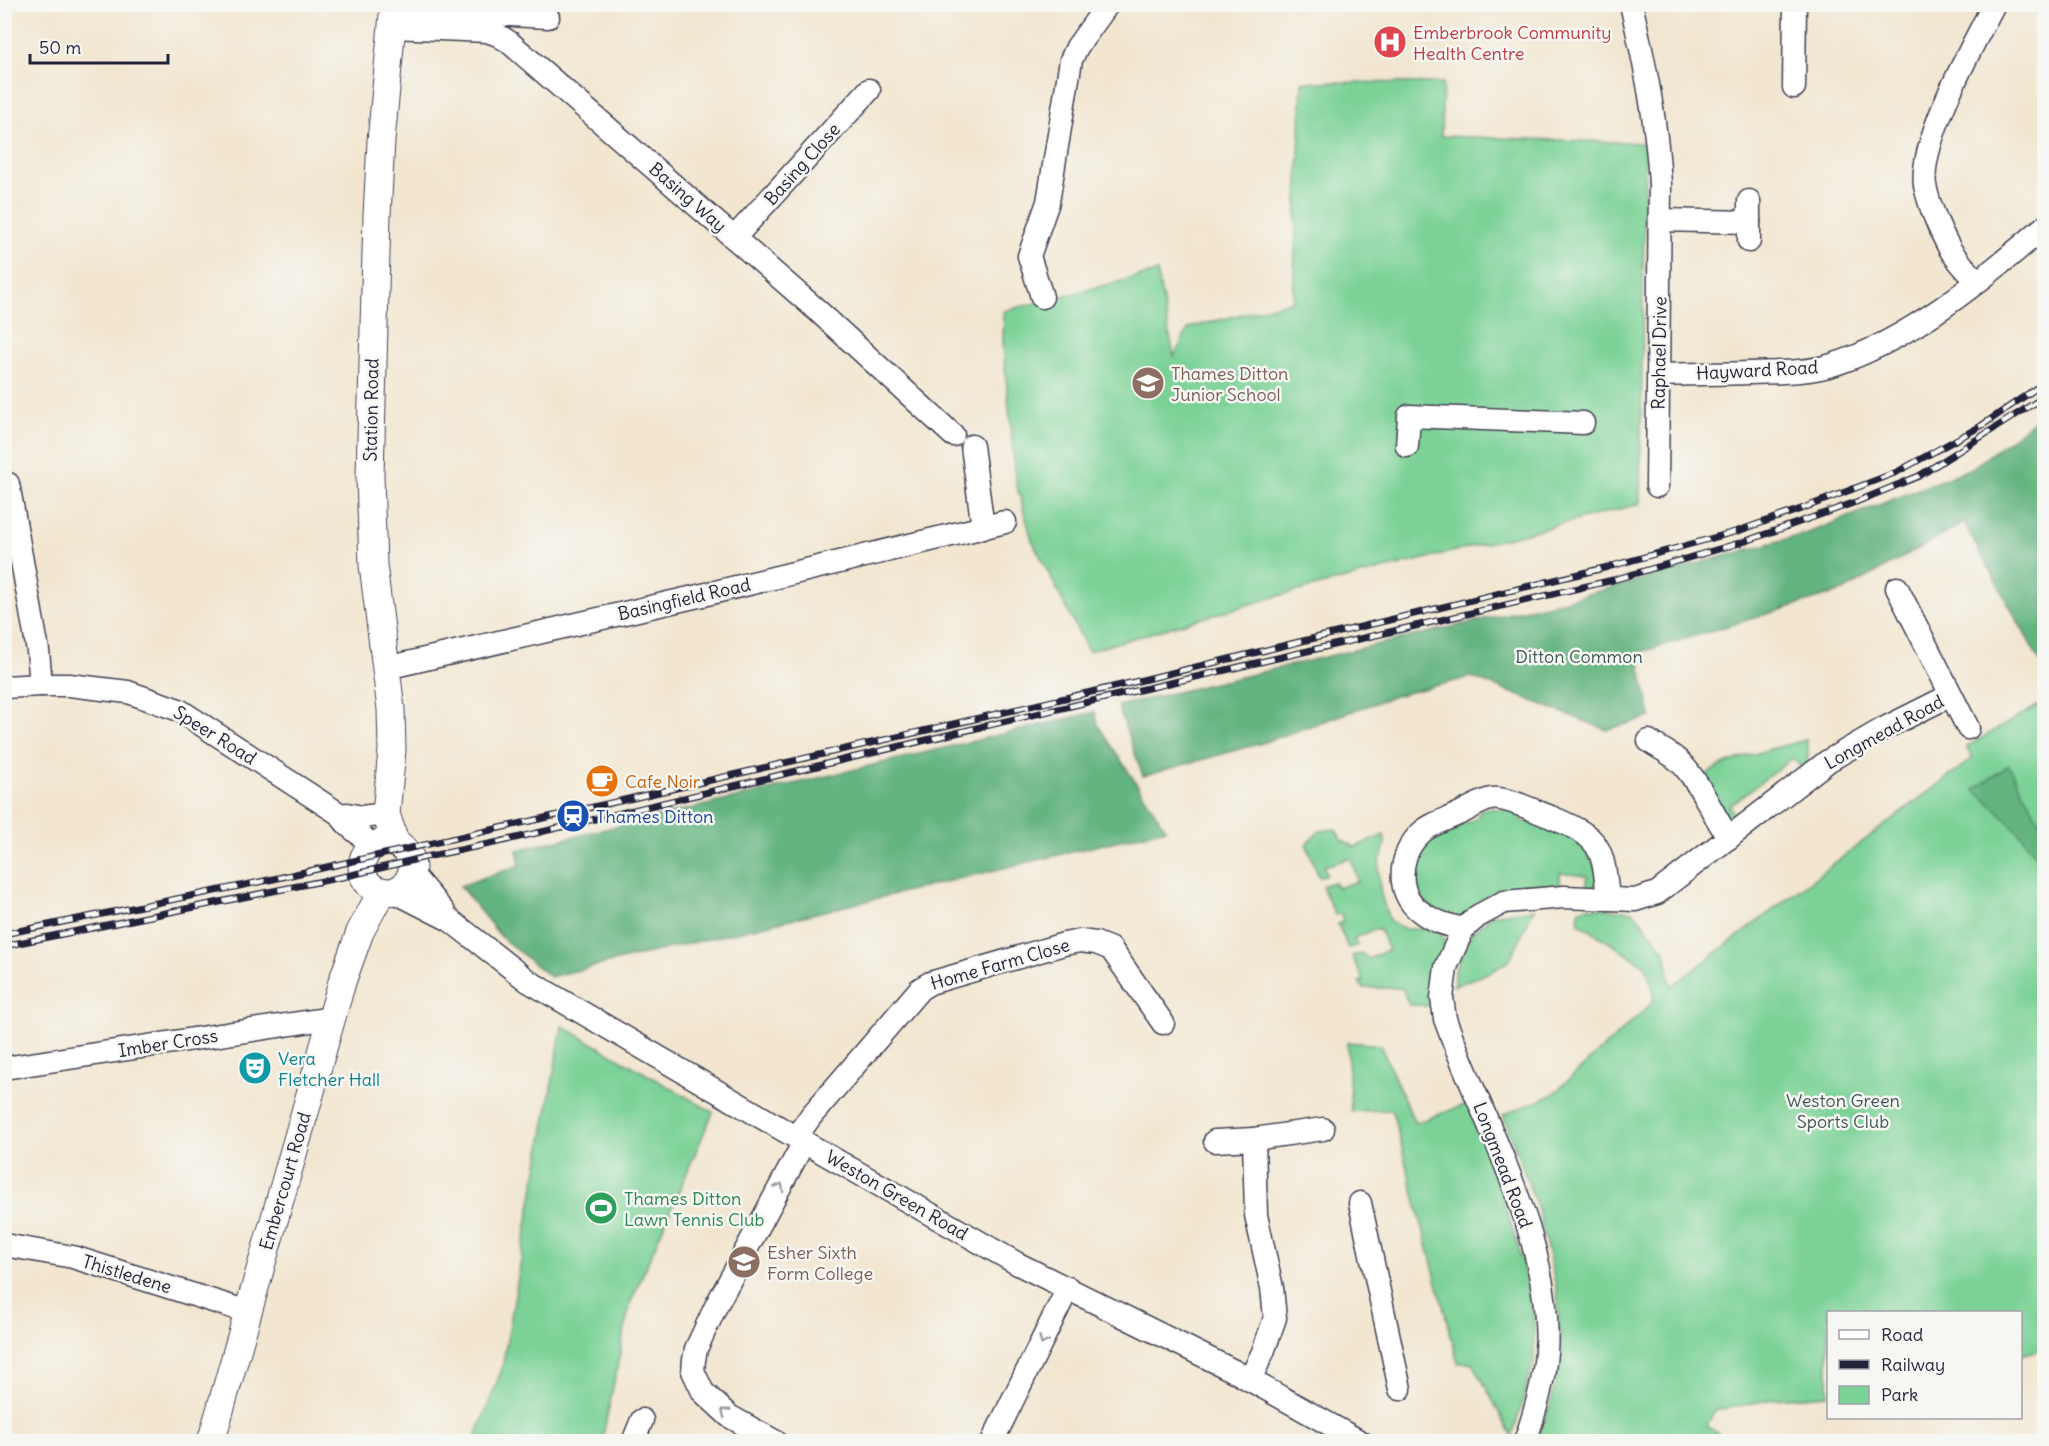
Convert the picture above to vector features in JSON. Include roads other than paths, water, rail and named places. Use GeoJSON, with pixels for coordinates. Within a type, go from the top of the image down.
{"type":"FeatureCollection","features":[{"type":"Feature","properties":{"kind":"main road","name":"Station Road"},"geometry":{"type":"LineString","coordinates":[[382,845],[392,750],[391,709],[373,565],[370,476],[377,215],[381,141],[393,14]]}},
{"type":"Feature","properties":{"kind":"main road"},"geometry":{"type":"LineString","coordinates":[[382,845],[404,848],[411,859],[395,885],[367,882],[363,870],[364,856],[382,845]]}},
{"type":"Feature","properties":{"kind":"main road","name":"Embercourt Road"},"geometry":{"type":"LineString","coordinates":[[211,1442],[332,1018],[360,932],[395,885]]}},
{"type":"Feature","properties":{"kind":"street"},"geometry":{"type":"LineString","coordinates":[[1042,297],[1029,256],[1048,202],[1071,60],[1077,47],[1108,4]]}},
{"type":"Feature","properties":{"kind":"street","name":"Raphael Drive"},"geometry":{"type":"LineString","coordinates":[[1631,4],[1658,140],[1660,220],[1657,486]]}},
{"type":"Feature","properties":{"kind":"street"},"geometry":{"type":"LineString","coordinates":[[1794,87],[1795,4]]}},
{"type":"Feature","properties":{"kind":"street"},"geometry":{"type":"LineString","coordinates":[[1977,282],[1951,250],[1935,215],[1925,185],[1925,161],[1938,122],[1994,4]]}},
{"type":"Feature","properties":{"kind":"street"},"geometry":{"type":"LineString","coordinates":[[393,14],[548,17]]}},
{"type":"Feature","properties":{"kind":"street","name":"Basing Way"},"geometry":{"type":"LineString","coordinates":[[393,14],[498,35],[595,115],[963,441],[983,528]]}},
{"type":"Feature","properties":{"kind":"street","name":"Basing Close"},"geometry":{"type":"LineString","coordinates":[[734,238],[869,90]]}},
{"type":"Feature","properties":{"kind":"street"},"geometry":{"type":"LineString","coordinates":[[1660,220],[1749,221]]}},
{"type":"Feature","properties":{"kind":"street","name":"Hayward Road"},"geometry":{"type":"LineString","coordinates":[[1659,375],[1771,373],[1831,366],[1878,347],[1940,309],[2044,227]]}},
{"type":"Feature","properties":{"kind":"street"},"geometry":{"type":"LineString","coordinates":[[1407,446],[1409,416],[1583,423]]}},
{"type":"Feature","properties":{"kind":"street"},"geometry":{"type":"LineString","coordinates":[[14,493],[41,685]]}},
{"type":"Feature","properties":{"kind":"street","name":"Basingfield Road"},"geometry":{"type":"LineString","coordinates":[[386,668],[1005,522]]}},
{"type":"Feature","properties":{"kind":"street","name":"Longmead Road"},"geometry":{"type":"LineString","coordinates":[[1897,588],[1968,728]]}},
{"type":"Feature","properties":{"kind":"street","name":"Speer Road"},"geometry":{"type":"LineString","coordinates":[[4,687],[69,685],[128,692],[179,710],[341,815],[344,821],[367,839],[382,845]]}},
{"type":"Feature","properties":{"kind":"street","name":"Longmead Road"},"geometry":{"type":"LineString","coordinates":[[1524,1442],[1541,1392],[1546,1350],[1545,1311],[1538,1267],[1523,1211],[1445,1019],[1442,998],[1443,981],[1453,949],[1463,929],[1478,916],[1504,902],[1564,897],[1635,900],[1657,893],[1729,838],[1825,756],[1951,695]]}},
{"type":"Feature","properties":{"kind":"street"},"geometry":{"type":"LineString","coordinates":[[1650,741],[1680,761],[1729,838]]}},
{"type":"Feature","properties":{"kind":"street"},"geometry":{"type":"LineString","coordinates":[[1463,929],[1434,921],[1418,910],[1408,898],[1403,883],[1403,864],[1410,845],[1423,831],[1492,798],[1517,803],[1537,811],[1576,828],[1594,840],[1606,876],[1608,899]]}},
{"type":"Feature","properties":{"kind":"street"},"geometry":{"type":"LineString","coordinates":[[341,815],[362,817],[386,814]]}},
{"type":"Feature","properties":{"kind":"street","name":"Weston Green Road"},"geometry":{"type":"LineString","coordinates":[[395,885],[450,920],[528,981],[800,1140],[1018,1264],[1250,1380],[1361,1442]]}},
{"type":"Feature","properties":{"kind":"street","name":"Home Farm Close"},"geometry":{"type":"LineString","coordinates":[[776,1442],[729,1416],[703,1392],[693,1371],[696,1349],[811,1116],[920,989],[930,983],[1064,944],[1080,941],[1096,943],[1111,949],[1163,1023]]}},
{"type":"Feature","properties":{"kind":"street","name":"Imber Cross"},"geometry":{"type":"LineString","coordinates":[[4,1068],[332,1018]]}},
{"type":"Feature","properties":{"kind":"street"},"geometry":{"type":"LineString","coordinates":[[1215,1141],[1254,1139],[1323,1129]]}},
{"type":"Feature","properties":{"kind":"street"},"geometry":{"type":"LineString","coordinates":[[1250,1380],[1275,1318],[1272,1288],[1256,1215],[1254,1139]]}},
{"type":"Feature","properties":{"kind":"street"},"geometry":{"type":"LineString","coordinates":[[1360,1203],[1400,1389]]}},
{"type":"Feature","properties":{"kind":"street","name":"Thistledene"},"geometry":{"type":"LineString","coordinates":[[4,1245],[73,1257],[248,1312]]}},
{"type":"Feature","properties":{"kind":"street"},"geometry":{"type":"LineString","coordinates":[[992,1442],[1068,1288]]}},
{"type":"Feature","properties":{"kind":"street"},"geometry":{"type":"LineString","coordinates":[[633,1442],[642,1420]]}},
{"type":"Feature","properties":{"kind":"railway"},"geometry":{"type":"LineString","coordinates":[[4,934],[269,880],[633,798],[1130,683],[1608,567],[1738,531],[1897,472],[1981,426],[2044,383]]}},
{"type":"Feature","properties":{"kind":"railway"},"geometry":{"type":"LineString","coordinates":[[4,946],[347,876],[499,842],[1613,580],[1746,541],[1856,502],[1919,476],[2044,397]]}},
{"type":"Feature","properties":{"kind":"place","name":"Emberbrook Community Health Centre"},"geometry":{"type":"Point","coordinates":[1390,42]}},
{"type":"Feature","properties":{"kind":"place","name":"Thames Ditton Junior School"},"geometry":{"type":"Point","coordinates":[1148,383]}},
{"type":"Feature","properties":{"kind":"place","name":"Cafe Noir"},"geometry":{"type":"Point","coordinates":[602,781]}},
{"type":"Feature","properties":{"kind":"place","name":"Thames Ditton"},"geometry":{"type":"Point","coordinates":[573,816]}},
{"type":"Feature","properties":{"kind":"place","name":"Vera Fletcher Hall"},"geometry":{"type":"Point","coordinates":[255,1068]}},
{"type":"Feature","properties":{"kind":"place","name":"Thames Ditton Lawn Tennis Club"},"geometry":{"type":"Point","coordinates":[601,1208]}},
{"type":"Feature","properties":{"kind":"place","name":"Esher Sixth Form College"},"geometry":{"type":"Point","coordinates":[744,1262]}},
{"type":"Feature","properties":{"kind":"park label","name":"Ditton Common"},"geometry":{"type":"Point","coordinates":[1579,656]}},
{"type":"Feature","properties":{"kind":"park label","name":"Weston Green Sports Club"},"geometry":{"type":"Point","coordinates":[1843,1110]}}]}
